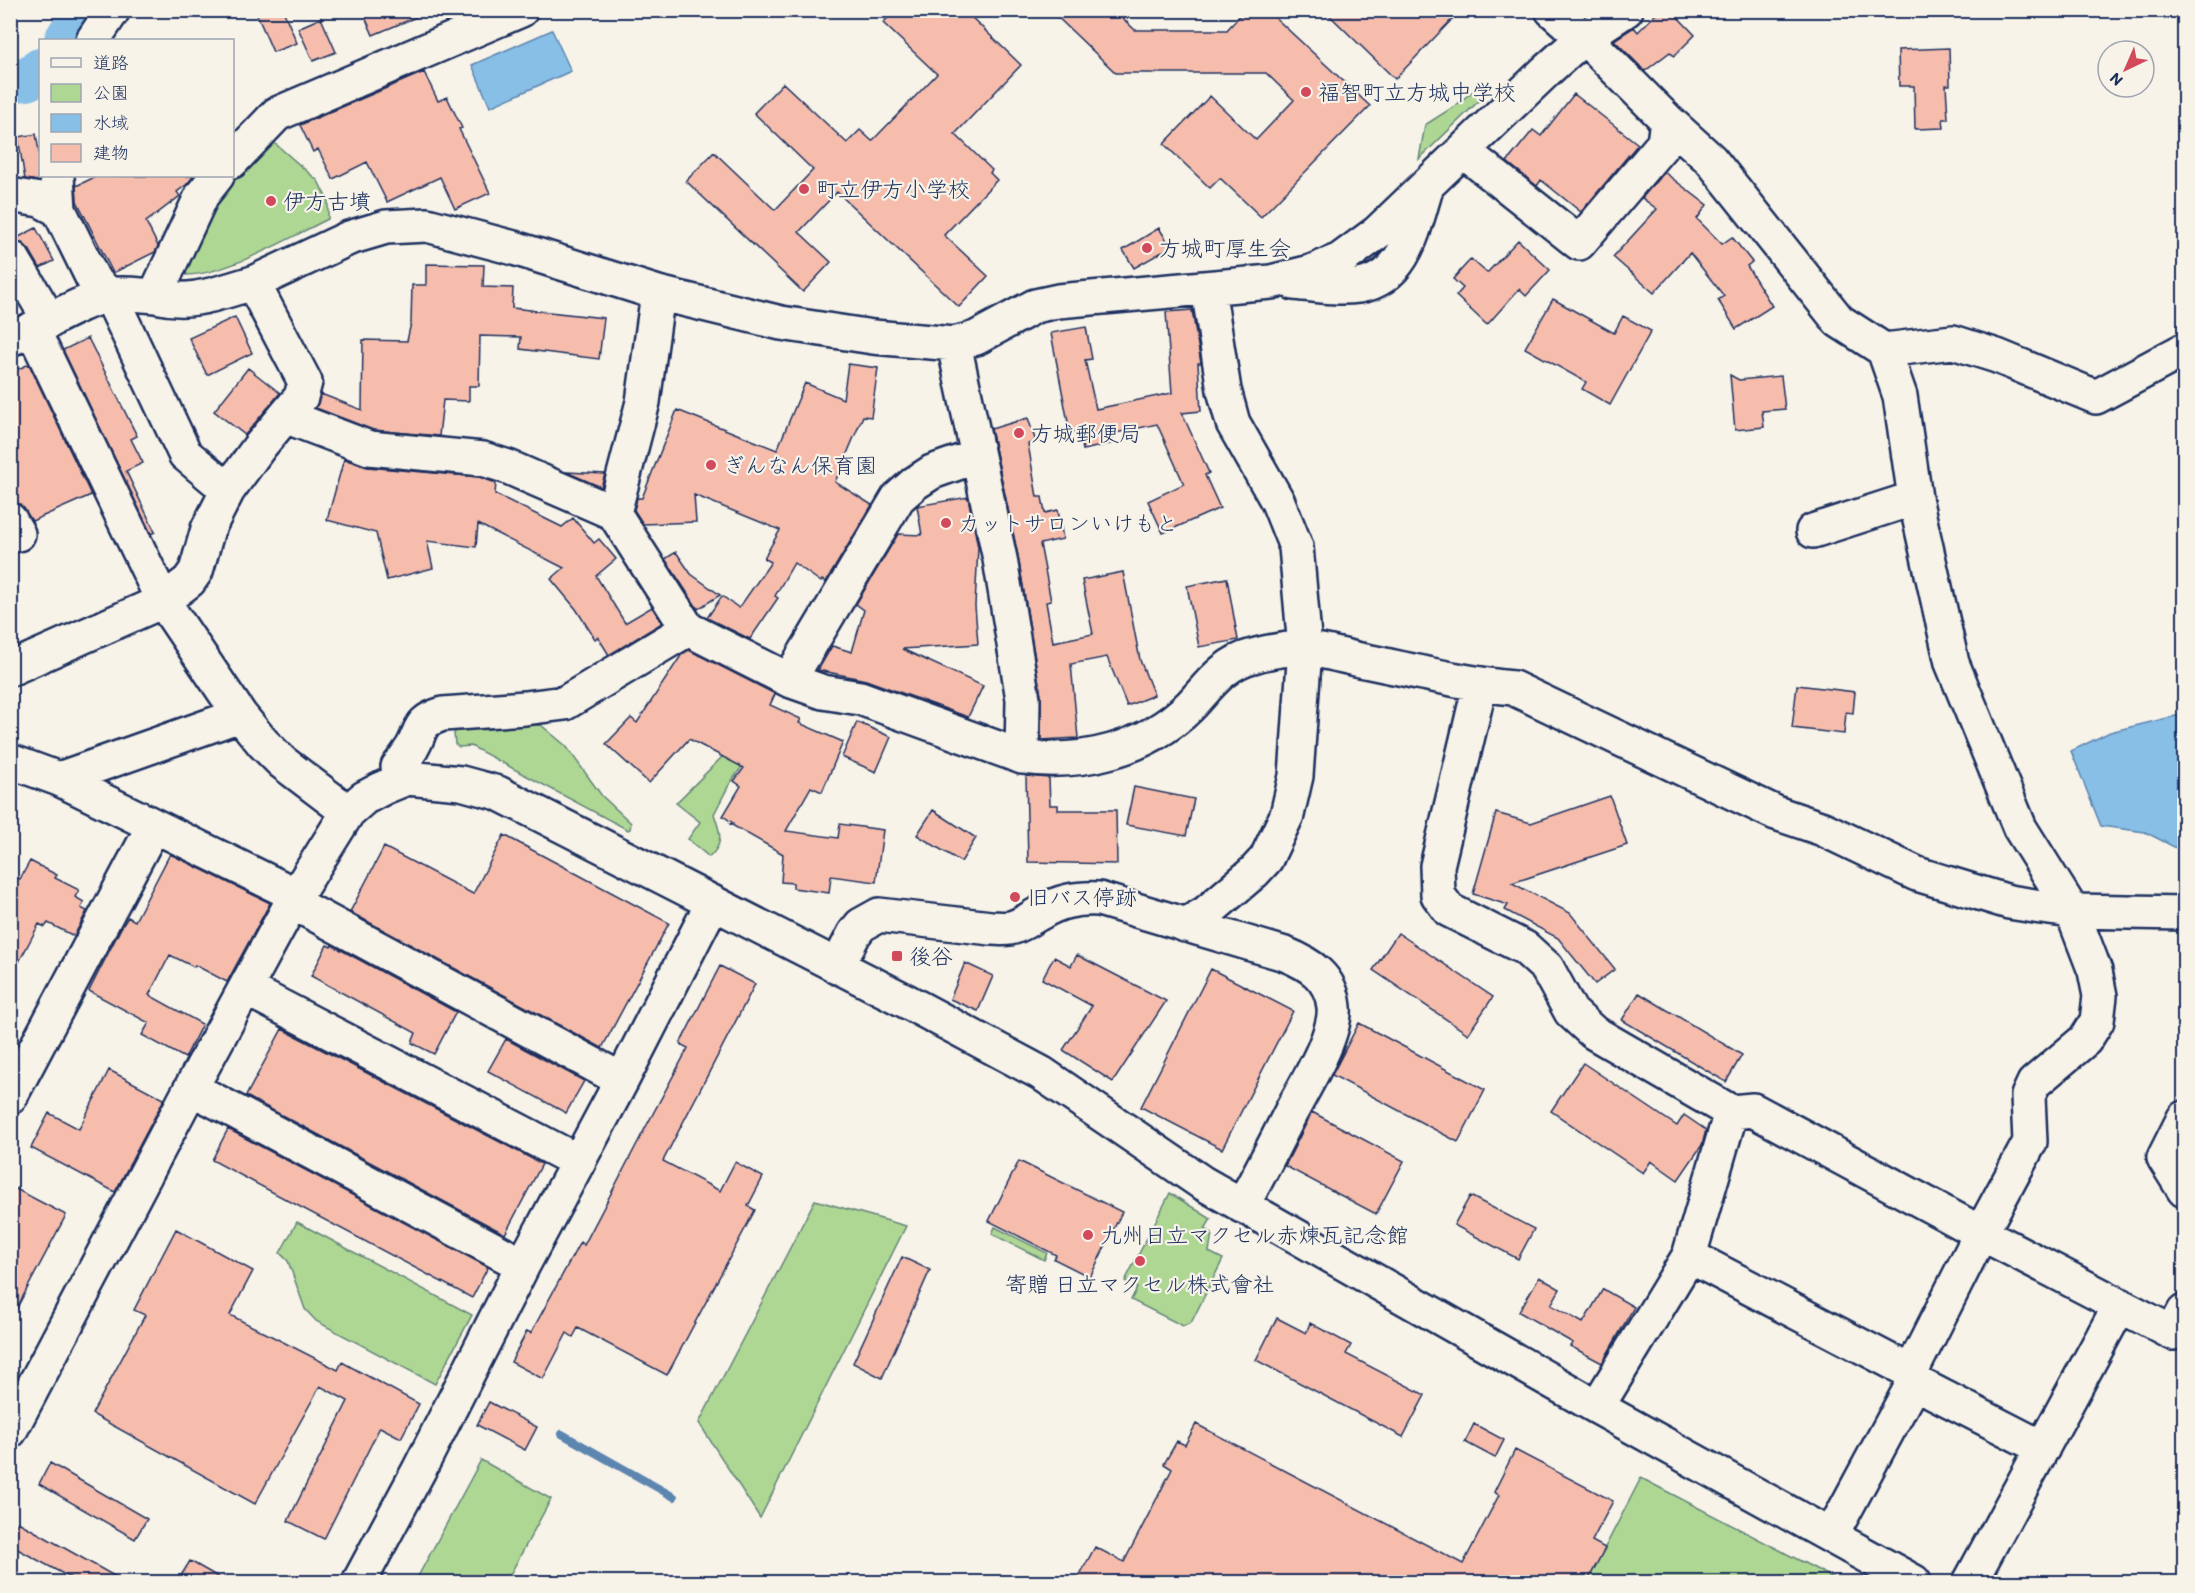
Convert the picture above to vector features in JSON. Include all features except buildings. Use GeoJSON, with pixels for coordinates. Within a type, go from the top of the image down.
{"type":"FeatureCollection","features":[{"type":"Feature","properties":{"kind":"street"},"geometry":{"type":"LineString","coordinates":[[94,39],[113,10]]}},
{"type":"Feature","properties":{"kind":"street"},"geometry":{"type":"LineString","coordinates":[[234,159],[277,114],[520,10]]}},
{"type":"Feature","properties":{"kind":"street"},"geometry":{"type":"LineString","coordinates":[[1552,10],[1711,160],[1839,321],[1884,350],[1900,396],[1915,498],[1953,663],[2020,828],[2072,911],[2094,971],[2100,996],[2097,1021],[2085,1040],[2034,1083],[2028,1096],[2030,1142],[1981,1233],[1912,1377],[1831,1536]]}},
{"type":"Feature","properties":{"kind":"street"},"geometry":{"type":"LineString","coordinates":[[31,330],[76,308],[110,295],[155,296],[172,301],[191,301],[253,282],[349,238],[386,227],[427,225],[514,248],[658,292],[781,323],[873,338],[954,344],[976,338],[1035,306],[1069,300],[1271,282],[1311,272],[1353,252],[1378,232],[1546,71],[1583,39],[1626,10]]}},
{"type":"Feature","properties":{"kind":"street"},"geometry":{"type":"LineString","coordinates":[[1464,151],[1579,243],[1664,143],[1667,120]]}},
{"type":"Feature","properties":{"kind":"street"},"geometry":{"type":"LineString","coordinates":[[57,177],[59,210],[94,281],[110,295],[185,454],[228,490]]}},
{"type":"Feature","properties":{"kind":"street"},"geometry":{"type":"LineString","coordinates":[[155,296],[202,195],[217,177]]}},
{"type":"Feature","properties":{"kind":"street"},"geometry":{"type":"LineString","coordinates":[[10,195],[40,200],[59,210]]}},
{"type":"Feature","properties":{"kind":"street"},"geometry":{"type":"LineString","coordinates":[[10,258],[13,259],[31,330],[163,601],[240,715],[262,742],[282,762],[348,812]]}},
{"type":"Feature","properties":{"kind":"street"},"geometry":{"type":"LineString","coordinates":[[10,669],[163,601],[189,581],[196,571],[208,529],[228,490],[260,446],[301,397],[305,382],[253,282]]}},
{"type":"Feature","properties":{"kind":"street"},"geometry":{"type":"LineString","coordinates":[[1185,925],[1206,913],[1254,873],[1266,859],[1287,815],[1296,776],[1305,648],[1296,546],[1278,502],[1233,423],[1224,390],[1208,288]]}},
{"type":"Feature","properties":{"kind":"street"},"geometry":{"type":"LineString","coordinates":[[614,513],[642,402],[658,292]]}},
{"type":"Feature","properties":{"kind":"street"},"geometry":{"type":"LineString","coordinates":[[1884,350],[1953,342],[1997,356],[2096,397],[2184,350]]}},
{"type":"Feature","properties":{"kind":"street"},"geometry":{"type":"LineString","coordinates":[[954,344],[1000,559],[1023,699],[1022,757]]}},
{"type":"Feature","properties":{"kind":"street"},"geometry":{"type":"LineString","coordinates":[[285,416],[369,448],[483,459],[614,513],[688,629],[789,680],[823,692],[860,698],[1022,757],[1075,759],[1128,746],[1175,719],[1222,671],[1237,661],[1305,648],[1480,685],[1512,688],[1776,813],[1823,828],[1917,874],[2009,903],[2072,911],[2184,913]]}},
{"type":"Feature","properties":{"kind":"street"},"geometry":{"type":"LineString","coordinates":[[789,680],[898,498],[932,472],[977,456]]}},
{"type":"Feature","properties":{"kind":"street"},"geometry":{"type":"LineString","coordinates":[[1813,531],[1915,498]]}},
{"type":"Feature","properties":{"kind":"street"},"geometry":{"type":"LineString","coordinates":[[406,778],[398,767],[414,746],[420,728],[434,717],[443,714],[565,703],[688,629]]}},
{"type":"Feature","properties":{"kind":"street"},"geometry":{"type":"LineString","coordinates":[[1480,685],[1437,866],[1438,895],[1449,910],[1525,948],[1547,968],[1571,1012],[1593,1032],[1731,1112],[1753,1110],[1981,1233],[2174,1333],[2184,1312]]}},
{"type":"Feature","properties":{"kind":"street"},"geometry":{"type":"LineString","coordinates":[[59,779],[240,715]]}},
{"type":"Feature","properties":{"kind":"street"},"geometry":{"type":"LineString","coordinates":[[10,761],[59,779],[294,899],[622,1080]]}},
{"type":"Feature","properties":{"kind":"street"},"geometry":{"type":"LineString","coordinates":[[10,1431],[191,1088],[294,899],[348,812],[364,798],[406,778],[462,783],[498,794],[1041,1073],[1201,1182],[1242,1206],[1597,1407],[1914,1582]]}},
{"type":"Feature","properties":{"kind":"street"},"geometry":{"type":"LineString","coordinates":[[14,1080],[153,827]]}},
{"type":"Feature","properties":{"kind":"street"},"geometry":{"type":"LineString","coordinates":[[837,967],[861,925],[879,915],[991,928],[1010,928],[1055,905],[1083,898],[1099,899],[1309,964],[1332,993],[1335,1008],[1334,1023],[1317,1063],[1242,1206]]}},
{"type":"Feature","properties":{"kind":"street"},"geometry":{"type":"LineString","coordinates":[[359,1582],[712,904]]}},
{"type":"Feature","properties":{"kind":"street"},"geometry":{"type":"LineString","coordinates":[[247,989],[579,1162]]}},
{"type":"Feature","properties":{"kind":"street"},"geometry":{"type":"LineString","coordinates":[[191,1088],[523,1265]]}},
{"type":"Feature","properties":{"kind":"street"},"geometry":{"type":"LineString","coordinates":[[1597,1407],[1689,1256],[1731,1112]]}},
{"type":"Feature","properties":{"kind":"street"},"geometry":{"type":"LineString","coordinates":[[2184,1118],[2164,1158],[2184,1190]]}},
{"type":"Feature","properties":{"kind":"street"},"geometry":{"type":"LineString","coordinates":[[1689,1256],[2043,1448]]}},
{"type":"Feature","properties":{"kind":"street"},"geometry":{"type":"LineString","coordinates":[[1970,1582],[2120,1305]]}},
{"type":"Feature","properties":{"kind":"green space"},"geometry":{"type":"Polygon","coordinates":[[[1478,87],[1486,94],[1419,159],[1425,125],[1455,106],[1478,87]]]}},
{"type":"Feature","properties":{"kind":"green space"},"geometry":{"type":"Polygon","coordinates":[[[271,140],[318,181],[328,201],[328,219],[240,262],[203,273],[187,275],[185,269],[222,189],[271,140]]]}},
{"type":"Feature","properties":{"kind":"green space"},"geometry":{"type":"Polygon","coordinates":[[[541,725],[566,746],[602,796],[631,823],[630,829],[628,830],[471,746],[459,747],[455,744],[454,733],[461,728],[541,725]]]}},
{"type":"Feature","properties":{"kind":"green space"},"geometry":{"type":"Polygon","coordinates":[[[732,747],[748,758],[729,785],[714,814],[720,837],[717,847],[709,857],[688,839],[700,822],[676,803],[732,747]]]}},
{"type":"Feature","properties":{"kind":"green space"},"geometry":{"type":"Polygon","coordinates":[[[1170,1193],[1211,1219],[1205,1229],[1212,1233],[1209,1252],[1223,1259],[1191,1323],[1183,1326],[1131,1300],[1137,1288],[1125,1281],[1170,1193]]]}},
{"type":"Feature","properties":{"kind":"green space"},"geometry":{"type":"Polygon","coordinates":[[[815,1200],[906,1226],[760,1518],[699,1423],[815,1200]]]}},
{"type":"Feature","properties":{"kind":"green space"},"geometry":{"type":"Polygon","coordinates":[[[297,1222],[472,1315],[435,1384],[316,1321],[305,1309],[288,1261],[280,1253],[297,1222]]]}},
{"type":"Feature","properties":{"kind":"green space"},"geometry":{"type":"Polygon","coordinates":[[[995,1227],[1047,1253],[1044,1260],[992,1234],[995,1227]]]}},
{"type":"Feature","properties":{"kind":"green space"},"geometry":{"type":"Polygon","coordinates":[[[481,1460],[551,1499],[506,1582],[415,1582],[481,1460]]]}},
{"type":"Feature","properties":{"kind":"green space"},"geometry":{"type":"Polygon","coordinates":[[[1641,1478],[1841,1582],[1587,1582],[1641,1478]]]}},
{"type":"Feature","properties":{"kind":"water"},"geometry":{"type":"Polygon","coordinates":[[[552,30],[571,71],[490,107],[472,65],[552,30]]]}},
{"type":"Feature","properties":{"kind":"water"},"geometry":{"type":"Polygon","coordinates":[[[2184,714],[2184,852],[2145,832],[2101,826],[2071,751],[2110,732],[2184,714]]]}},
{"type":"Feature","properties":{"kind":"waterway"},"geometry":{"type":"LineString","coordinates":[[67,39],[85,10]]}},
{"type":"Feature","properties":{"kind":"waterway"},"geometry":{"type":"LineString","coordinates":[[10,81],[27,79],[39,71]]}},
{"type":"Feature","properties":{"kind":"waterway"},"geometry":{"type":"LineString","coordinates":[[562,1434],[674,1497]]}},
{"type":"Feature","properties":{"kind":"place","name":"福智町立方城中学校"},"geometry":{"type":"Point","coordinates":[1306,92]}},
{"type":"Feature","properties":{"kind":"place","name":"町立伊方小学校"},"geometry":{"type":"Point","coordinates":[804,189]}},
{"type":"Feature","properties":{"kind":"place","name":"伊方古墳"},"geometry":{"type":"Point","coordinates":[271,201]}},
{"type":"Feature","properties":{"kind":"place","name":"方城町厚生会"},"geometry":{"type":"Point","coordinates":[1147,248]}},
{"type":"Feature","properties":{"kind":"place","name":"方城郵便局"},"geometry":{"type":"Point","coordinates":[1019,433]}},
{"type":"Feature","properties":{"kind":"place","name":"ぎんなん保育園"},"geometry":{"type":"Point","coordinates":[711,465]}},
{"type":"Feature","properties":{"kind":"place","name":"カットサロンいけもと"},"geometry":{"type":"Point","coordinates":[946,523]}},
{"type":"Feature","properties":{"kind":"place","name":"旧バス停跡"},"geometry":{"type":"Point","coordinates":[1015,897]}},
{"type":"Feature","properties":{"kind":"place","name":"後谷"},"geometry":{"type":"Point","coordinates":[897,956]}},
{"type":"Feature","properties":{"kind":"place","name":"九州日立マクセル赤煉瓦記念館"},"geometry":{"type":"Point","coordinates":[1088,1235]}},
{"type":"Feature","properties":{"kind":"place","name":"寄贈 日立マクセル株式會社"},"geometry":{"type":"Point","coordinates":[1140,1261]}}]}
